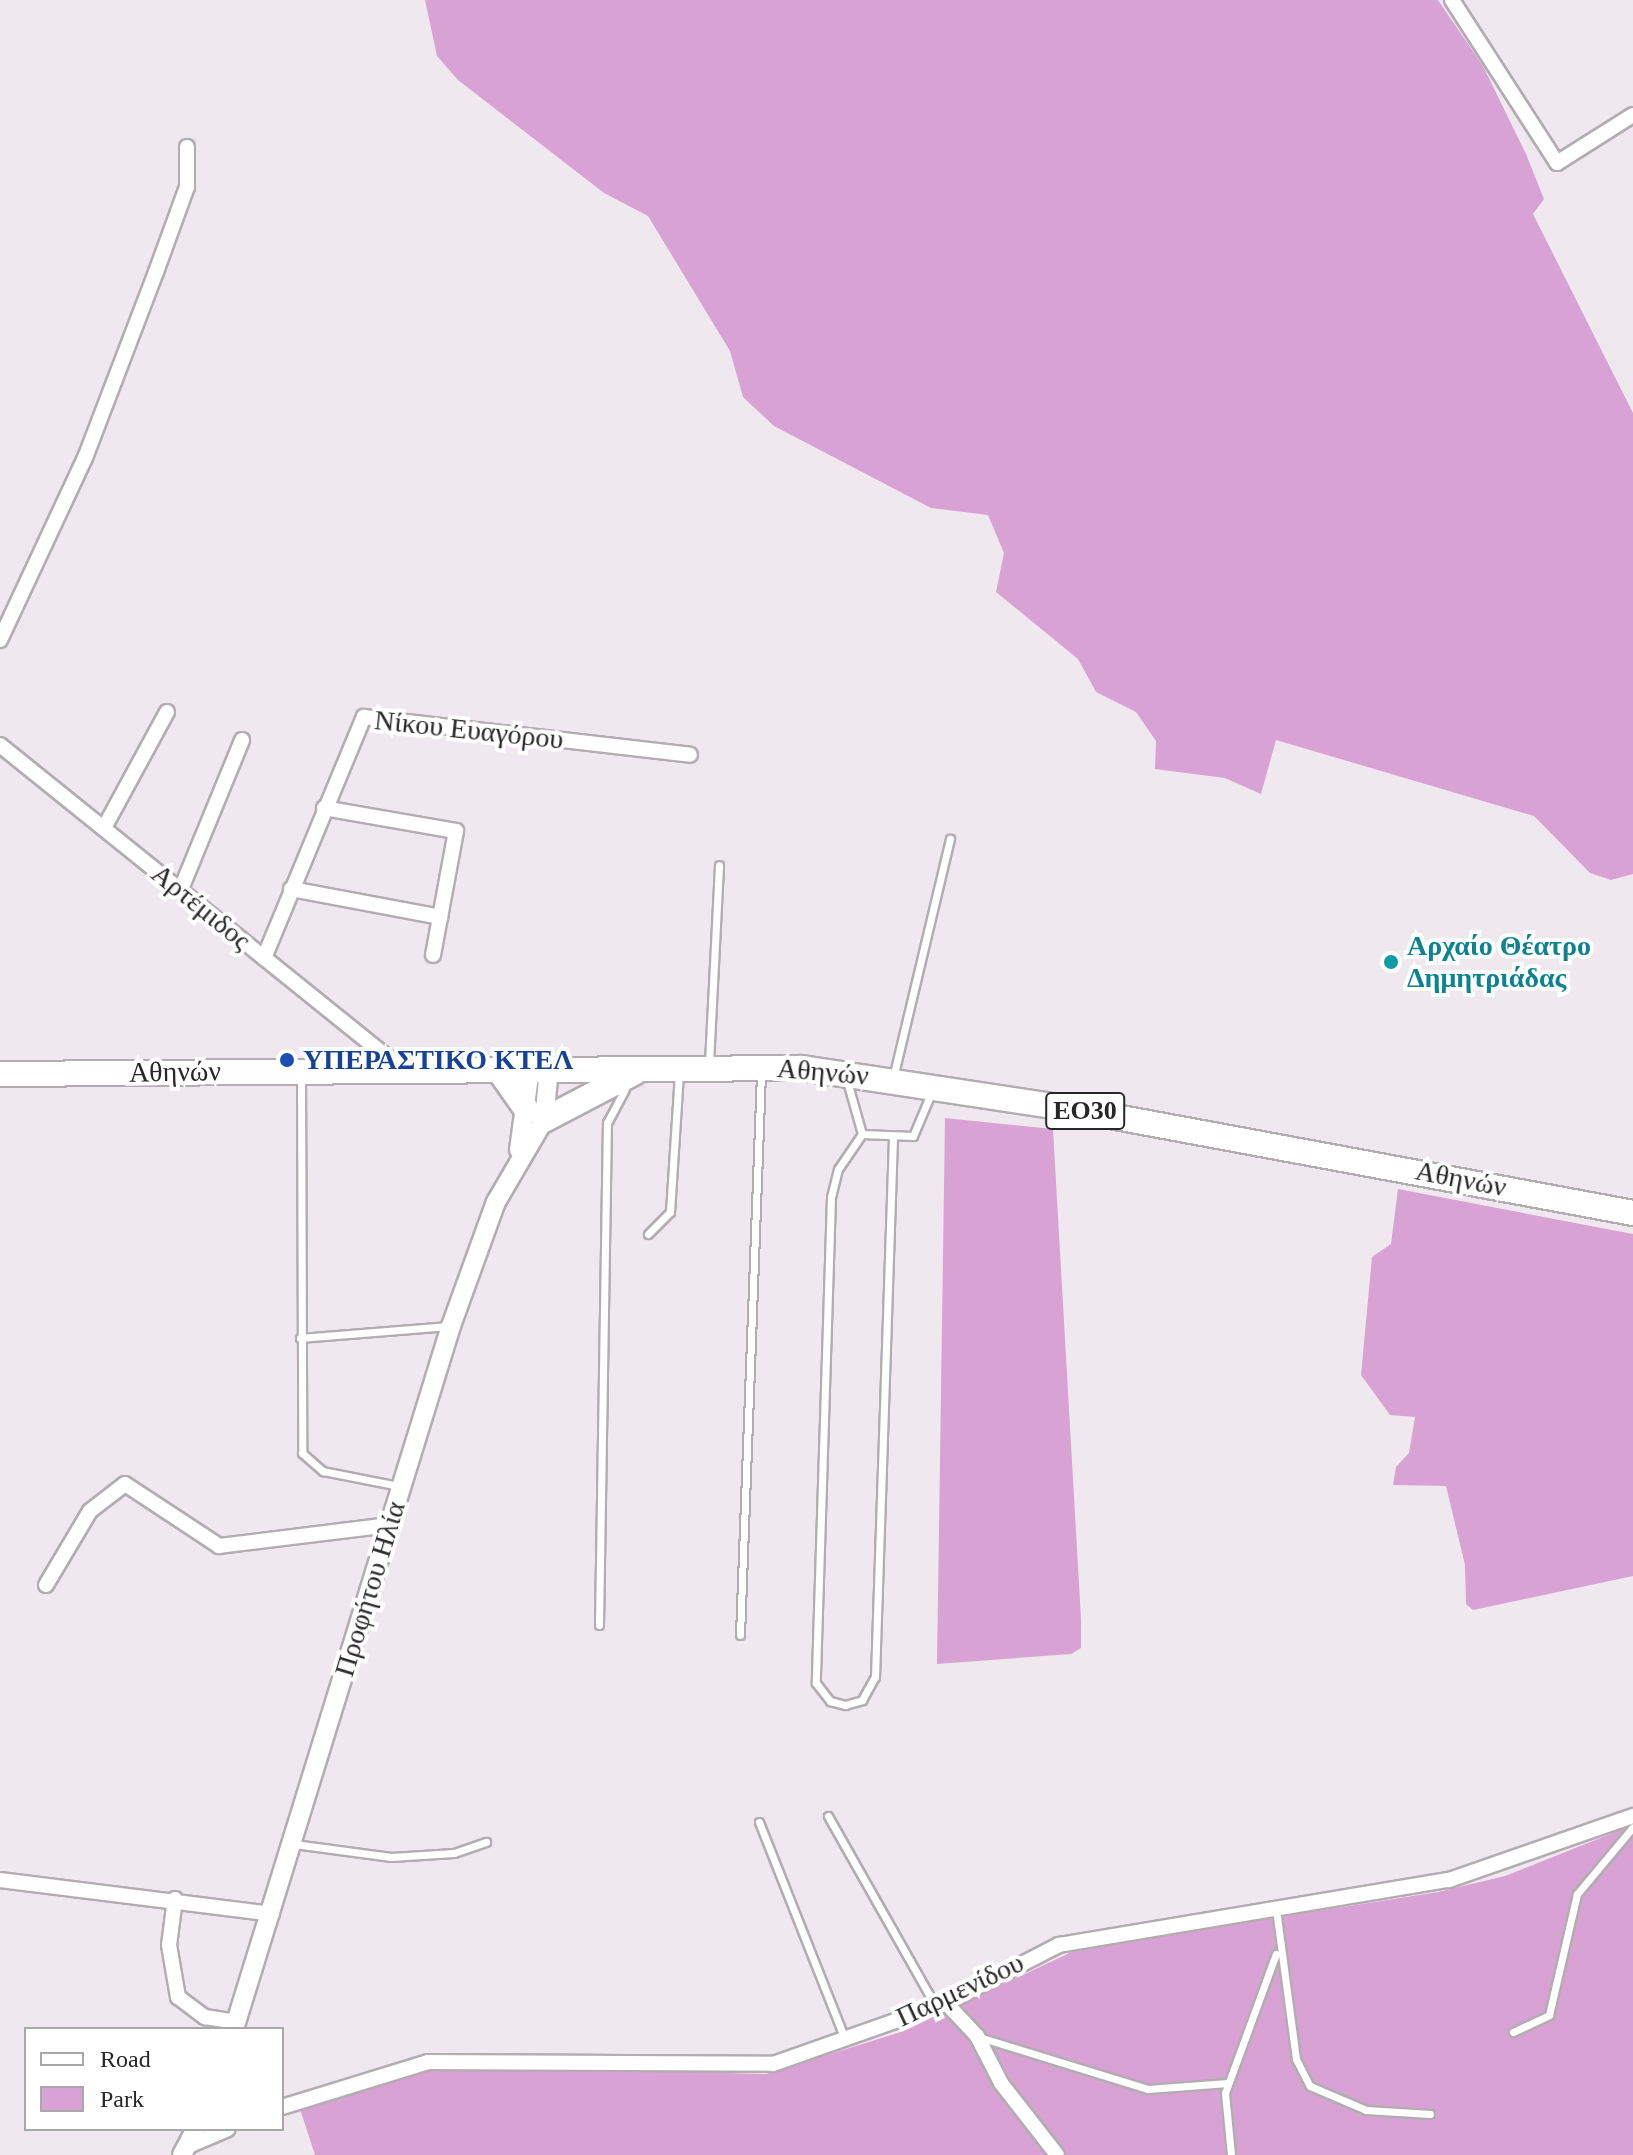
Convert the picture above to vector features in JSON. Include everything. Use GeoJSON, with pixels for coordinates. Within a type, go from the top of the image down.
{"type":"FeatureCollection","features":[{"type":"Feature","properties":{"kind":"main road","name":"Αθηνών"},"geometry":{"type":"LineString","coordinates":[[0,1074],[709,1066],[845,1072],[935,1085],[1633,1213]]}},
{"type":"Feature","properties":{"kind":"main road"},"geometry":{"type":"LineString","coordinates":[[498,1069],[535,1114],[648,1068]]}},
{"type":"Feature","properties":{"kind":"street"},"geometry":{"type":"LineString","coordinates":[[1452,0],[1557,163],[1633,115]]}},
{"type":"Feature","properties":{"kind":"street"},"geometry":{"type":"LineString","coordinates":[[0,640],[85,458],[156,272],[187,187],[187,147]]}},
{"type":"Feature","properties":{"kind":"street"},"geometry":{"type":"LineString","coordinates":[[104,828],[167,712]]}},
{"type":"Feature","properties":{"kind":"street","name":"Νίκου Ευαγόρου"},"geometry":{"type":"LineString","coordinates":[[264,958],[355,726],[367,716],[690,755]]}},
{"type":"Feature","properties":{"kind":"street"},"geometry":{"type":"LineString","coordinates":[[181,889],[242,740]]}},
{"type":"Feature","properties":{"kind":"street","name":"Αρτέμιδος"},"geometry":{"type":"LineString","coordinates":[[0,745],[402,1069]]}},
{"type":"Feature","properties":{"kind":"street"},"geometry":{"type":"LineString","coordinates":[[324,808],[456,831],[433,955]]}},
{"type":"Feature","properties":{"kind":"street"},"geometry":{"type":"LineString","coordinates":[[291,889],[440,917]]}},
{"type":"Feature","properties":{"kind":"street"},"geometry":{"type":"LineString","coordinates":[[535,1114],[540,1069]]}},
{"type":"Feature","properties":{"kind":"street","name":"Προφήτου Ηλία"},"geometry":{"type":"LineString","coordinates":[[236,2026],[451,1326],[535,1114]]}},
{"type":"Feature","properties":{"kind":"street"},"geometry":{"type":"LineString","coordinates":[[46,1585],[90,1511],[125,1484],[219,1546],[389,1525]]}},
{"type":"Feature","properties":{"kind":"street","name":"Παρμενίδου"},"geometry":{"type":"LineString","coordinates":[[284,2106],[428,2062],[746,2066],[845,2039],[941,2005],[1059,1945],[1473,1875],[1633,1816]]}},
{"type":"Feature","properties":{"kind":"street"},"geometry":{"type":"LineString","coordinates":[[0,1880],[175,1899],[272,1914]]}},
{"type":"Feature","properties":{"kind":"street"},"geometry":{"type":"LineString","coordinates":[[175,1899],[169,1945],[178,1997],[205,2017],[236,2026]]}},
{"type":"Feature","properties":{"kind":"street"},"geometry":{"type":"LineString","coordinates":[[941,2005],[977,2036],[1001,2083],[1057,2155]]}},
{"type":"Feature","properties":{"kind":"street"},"geometry":{"type":"LineString","coordinates":[[189,2143],[222,2131]]}},
{"type":"Feature","properties":{"kind":"lane"},"geometry":{"type":"LineString","coordinates":[[893,1078],[950,839]]}},
{"type":"Feature","properties":{"kind":"lane"},"geometry":{"type":"LineString","coordinates":[[709,1066],[719,865]]}},
{"type":"Feature","properties":{"kind":"lane"},"geometry":{"type":"LineString","coordinates":[[740,1635],[762,1066]]}},
{"type":"Feature","properties":{"kind":"lane"},"geometry":{"type":"LineString","coordinates":[[648,1234],[670,1212],[680,1067]]}},
{"type":"Feature","properties":{"kind":"lane"},"geometry":{"type":"LineString","coordinates":[[599,1625],[607,1123],[618,1095],[648,1068]]}},
{"type":"Feature","properties":{"kind":"lane"},"geometry":{"type":"LineString","coordinates":[[301,1071],[302,1453],[310,1464],[401,1486]]}},
{"type":"Feature","properties":{"kind":"lane"},"geometry":{"type":"LineString","coordinates":[[845,1072],[862,1134],[838,1169],[831,1197],[816,1683],[824,1697],[845,1705],[869,1694],[875,1677],[893,1136]]}},
{"type":"Feature","properties":{"kind":"lane"},"geometry":{"type":"LineString","coordinates":[[862,1134],[913,1136],[935,1085]]}},
{"type":"Feature","properties":{"kind":"lane"},"geometry":{"type":"LineString","coordinates":[[300,1338],[451,1326]]}},
{"type":"Feature","properties":{"kind":"lane"},"geometry":{"type":"LineString","coordinates":[[828,1816],[941,2005]]}},
{"type":"Feature","properties":{"kind":"lane"},"geometry":{"type":"LineString","coordinates":[[759,1822],[845,2039]]}},
{"type":"Feature","properties":{"kind":"lane"},"geometry":{"type":"LineString","coordinates":[[1513,2032],[1549,2015],[1577,1894],[1633,1827]]}},
{"type":"Feature","properties":{"kind":"lane"},"geometry":{"type":"LineString","coordinates":[[294,1844],[391,1857],[454,1853],[486,1842]]}},
{"type":"Feature","properties":{"kind":"lane"},"geometry":{"type":"LineString","coordinates":[[1276,1907],[1278,1948],[1296,2059],[1310,2086],[1366,2110],[1430,2114]]}},
{"type":"Feature","properties":{"kind":"lane"},"geometry":{"type":"LineString","coordinates":[[1231,2155],[1223,2121],[1228,2083],[1268,1992],[1278,1948]]}},
{"type":"Feature","properties":{"kind":"lane"},"geometry":{"type":"LineString","coordinates":[[977,2036],[1148,2089],[1228,2083]]}},
{"type":"Feature","properties":{"kind":"green space"},"geometry":{"type":"Polygon","coordinates":[[[425,0],[1438,0],[1483,66],[1526,154],[1544,199],[1533,214],[1633,413],[1633,874],[1611,880],[1590,873],[1534,816],[1276,740],[1261,794],[1225,778],[1155,769],[1156,741],[1136,712],[1096,692],[1078,659],[996,592],[1004,553],[988,515],[931,508],[774,426],[743,397],[730,351],[648,216],[604,193],[458,80],[437,56],[425,0]]]}},
{"type":"Feature","properties":{"kind":"green space"},"geometry":{"type":"Polygon","coordinates":[[[945,1118],[1053,1129],[1081,1619],[1081,1648],[1071,1654],[937,1664],[945,1118]]]}},
{"type":"Feature","properties":{"kind":"green space"},"geometry":{"type":"Polygon","coordinates":[[[1398,1189],[1633,1234],[1633,1576],[1473,1610],[1466,1604],[1465,1565],[1446,1486],[1393,1485],[1396,1467],[1409,1453],[1415,1417],[1390,1415],[1361,1375],[1372,1257],[1391,1244],[1398,1189]]]}},
{"type":"Feature","properties":{"kind":"green space"},"geometry":{"type":"Polygon","coordinates":[[[1633,1825],[1633,2155],[315,2155],[299,2106],[401,2075],[466,2066],[766,2074],[904,2031],[1078,1949],[1438,1892],[1505,1876],[1633,1825]]]}},
{"type":"Feature","properties":{"kind":"place","name":"Αρχαίο Θέατρο Δημητριάδας"},"geometry":{"type":"Point","coordinates":[1391,962]}},
{"type":"Feature","properties":{"kind":"place","name":"ΥΠΕΡΑΣΤΙΚΟ ΚΤΕΛ"},"geometry":{"type":"Point","coordinates":[287,1060]}}]}
